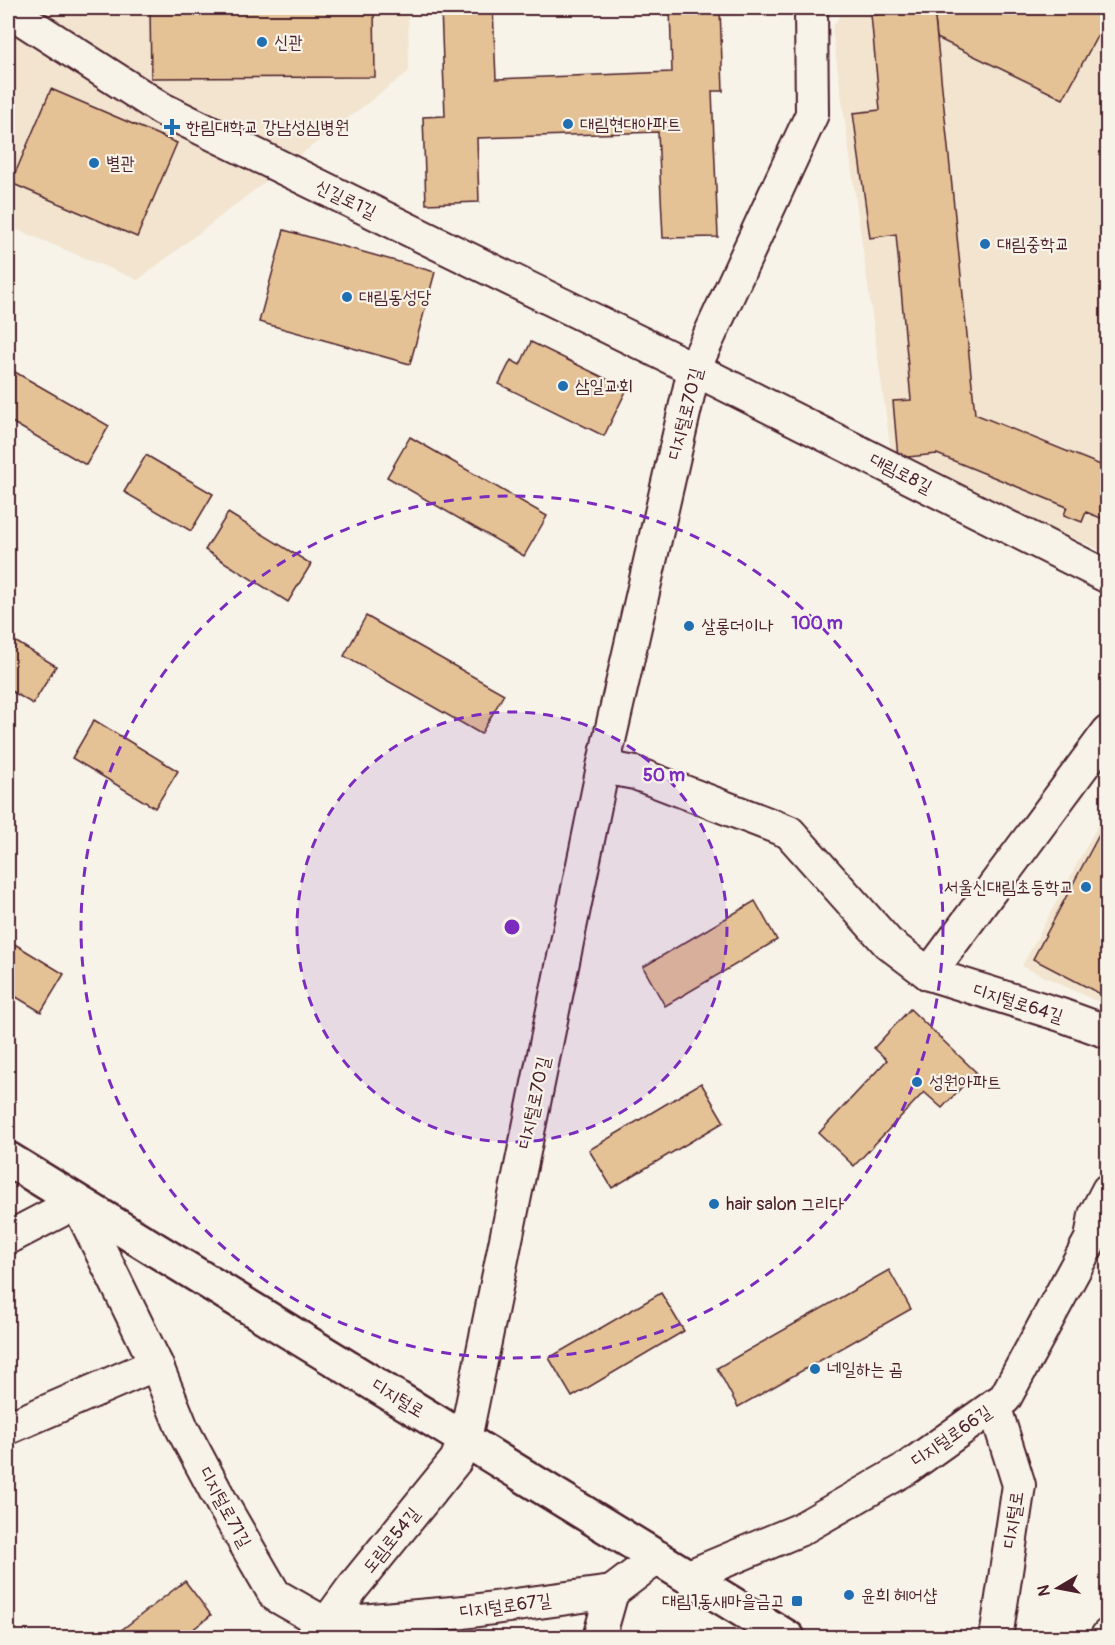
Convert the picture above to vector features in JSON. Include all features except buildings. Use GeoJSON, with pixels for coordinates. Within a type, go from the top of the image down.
{"type":"FeatureCollection","features":[{"type":"Feature","properties":{"kind":"main road","name":"디지털로"},"geometry":{"type":"LineString","coordinates":[[8,1159],[788,1638]]}},
{"type":"Feature","properties":{"kind":"street","name":"디지털로70길"},"geometry":{"type":"LineString","coordinates":[[465,1439],[603,766],[694,369],[812,114],[811,8]]}},
{"type":"Feature","properties":{"kind":"street","name":"신길로1길"},"geometry":{"type":"LineString","coordinates":[[8,10],[162,110],[694,369]]}},
{"type":"Feature","properties":{"kind":"street","name":"대림로8길"},"geometry":{"type":"LineString","coordinates":[[694,369],[1107,577]]}},
{"type":"Feature","properties":{"kind":"street"},"geometry":{"type":"LineString","coordinates":[[603,766],[635,773],[789,832],[888,943],[929,974],[1107,732]]}},
{"type":"Feature","properties":{"kind":"street","name":"디지털로64길"},"geometry":{"type":"LineString","coordinates":[[929,974],[1061,1015],[1107,1032]]}},
{"type":"Feature","properties":{"kind":"street","name":"디지털로66길"},"geometry":{"type":"LineString","coordinates":[[689,1576],[799,1530],[907,1468],[1005,1398],[1091,1239],[1095,1215],[1107,1190]]}},
{"type":"Feature","properties":{"kind":"street"},"geometry":{"type":"LineString","coordinates":[[8,1238],[77,1202]]}},
{"type":"Feature","properties":{"kind":"street","name":"디지털로71길"},"geometry":{"type":"LineString","coordinates":[[77,1202],[156,1364],[182,1428],[223,1505],[275,1595],[323,1633]]}},
{"type":"Feature","properties":{"kind":"street"},"geometry":{"type":"LineString","coordinates":[[8,1428],[156,1364]]}},
{"type":"Feature","properties":{"kind":"street","name":"디지털로"},"geometry":{"type":"LineString","coordinates":[[994,1405],[1019,1485],[996,1638]]}},
{"type":"Feature","properties":{"kind":"street","name":"도림로54길"},"geometry":{"type":"LineString","coordinates":[[323,1633],[353,1587],[456,1460],[465,1439]]}},
{"type":"Feature","properties":{"kind":"street","name":"디지털로67길"},"geometry":{"type":"LineString","coordinates":[[323,1633],[612,1592],[658,1557]]}},
{"type":"Feature","properties":{"kind":"street"},"geometry":{"type":"LineString","coordinates":[[599,1638],[612,1592]]}},
{"type":"Feature","properties":{"kind":"shaded area","name":"한림대학교 강남성심병원"},"geometry":{"type":"Polygon","coordinates":[[[8,8],[408,8],[409,71],[138,280],[8,226],[8,8]]]}},
{"type":"Feature","properties":{"kind":"shaded area","name":"대림중학교"},"geometry":{"type":"Polygon","coordinates":[[[845,8],[1107,8],[1107,553],[892,459],[832,28],[845,8]]]}},
{"type":"Feature","properties":{"kind":"shaded area","name":"서울신대림초등학교"},"geometry":{"type":"Polygon","coordinates":[[[1107,808],[1107,1006],[1022,966],[1107,808]]]}},
{"type":"Feature","properties":{"kind":"place","name":"신관"},"geometry":{"type":"Point","coordinates":[262,42]}},
{"type":"Feature","properties":{"kind":"place","name":"대림현대아파트"},"geometry":{"type":"Point","coordinates":[568,124]}},
{"type":"Feature","properties":{"kind":"place","name":"한림대학교 강남성심병원"},"geometry":{"type":"Point","coordinates":[172,127]}},
{"type":"Feature","properties":{"kind":"place","name":"별관"},"geometry":{"type":"Point","coordinates":[94,163]}},
{"type":"Feature","properties":{"kind":"place","name":"대림중학교"},"geometry":{"type":"Point","coordinates":[985,244]}},
{"type":"Feature","properties":{"kind":"place","name":"대림동성당"},"geometry":{"type":"Point","coordinates":[347,297]}},
{"type":"Feature","properties":{"kind":"place","name":"삼일교회"},"geometry":{"type":"Point","coordinates":[563,386]}},
{"type":"Feature","properties":{"kind":"place","name":"살롱더이나"},"geometry":{"type":"Point","coordinates":[689,626]}},
{"type":"Feature","properties":{"kind":"place","name":"서울신대림초등학교"},"geometry":{"type":"Point","coordinates":[1086,887]}},
{"type":"Feature","properties":{"kind":"place","name":"성원아파트"},"geometry":{"type":"Point","coordinates":[917,1082]}},
{"type":"Feature","properties":{"kind":"place","name":"hair salon 그리다"},"geometry":{"type":"Point","coordinates":[714,1204]}},
{"type":"Feature","properties":{"kind":"place","name":"네일하는 곰"},"geometry":{"type":"Point","coordinates":[815,1369]}},
{"type":"Feature","properties":{"kind":"place","name":"윤희 헤어샵"},"geometry":{"type":"Point","coordinates":[849,1595]}},
{"type":"Feature","properties":{"kind":"place","name":"대림1동새마을금고"},"geometry":{"type":"Point","coordinates":[797,1601]}}]}
